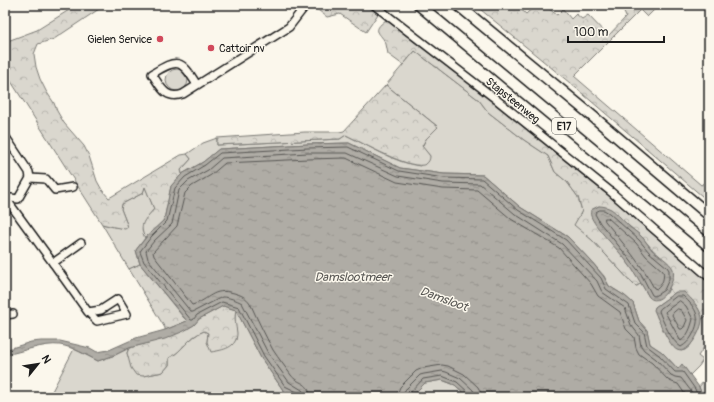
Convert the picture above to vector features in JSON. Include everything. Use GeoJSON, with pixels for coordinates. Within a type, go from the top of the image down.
{"type":"FeatureCollection","features":[{"type":"Feature","properties":{"kind":"highway","name":"E17"},"geometry":{"type":"LineString","coordinates":[[419,5],[709,246]]}},
{"type":"Feature","properties":{"kind":"highway","name":"E17"},"geometry":{"type":"LineString","coordinates":[[458,5],[709,215]]}},
{"type":"Feature","properties":{"kind":"street"},"geometry":{"type":"LineString","coordinates":[[197,85],[189,71],[184,66],[179,64],[172,63],[152,74],[162,90],[168,95],[176,96],[183,94],[289,26],[306,5]]}},
{"type":"Feature","properties":{"kind":"street","name":"Stapsteenweg"},"geometry":{"type":"LineString","coordinates":[[374,5],[497,100],[604,186],[709,277]]}},
{"type":"Feature","properties":{"kind":"street"},"geometry":{"type":"LineString","coordinates":[[5,136],[29,172],[30,178],[18,198],[17,208],[24,222]]}},
{"type":"Feature","properties":{"kind":"street"},"geometry":{"type":"LineString","coordinates":[[30,178],[46,179],[55,190],[73,187]]}},
{"type":"Feature","properties":{"kind":"street"},"geometry":{"type":"LineString","coordinates":[[18,198],[11,198],[6,201],[24,222],[88,312],[97,321],[126,314],[117,298],[101,310],[88,312]]}},
{"type":"Feature","properties":{"kind":"street"},"geometry":{"type":"LineString","coordinates":[[53,263],[81,243]]}},
{"type":"Feature","properties":{"kind":"street"},"geometry":{"type":"LineString","coordinates":[[5,315],[13,314]]}},
{"type":"Feature","properties":{"kind":"green space"},"geometry":{"type":"Polygon","coordinates":[[[77,5],[105,5],[54,39],[38,44],[34,54],[36,67],[46,91],[64,123],[84,146],[89,156],[97,181],[102,190],[109,198],[181,155],[187,154],[191,159],[181,170],[182,174],[171,186],[164,220],[145,238],[142,226],[145,219],[154,209],[145,187],[143,193],[122,204],[121,209],[128,227],[125,229],[102,224],[5,72],[5,42],[37,30],[77,5]]]}},
{"type":"Feature","properties":{"kind":"green space"},"geometry":{"type":"Polygon","coordinates":[[[315,5],[367,5],[378,14],[366,32],[340,14],[327,17],[314,7],[315,5]]]}},
{"type":"Feature","properties":{"kind":"green space"},"geometry":{"type":"Polygon","coordinates":[[[475,5],[516,5],[526,14],[536,5],[544,5],[557,15],[563,9],[571,19],[576,14],[582,19],[588,15],[608,36],[626,17],[621,5],[659,5],[647,17],[640,10],[574,76],[701,185],[709,179],[709,202],[570,83],[475,5]]]}},
{"type":"Feature","properties":{"kind":"green space"},"geometry":{"type":"Polygon","coordinates":[[[386,20],[494,103],[610,197],[709,283],[709,314],[702,319],[698,308],[676,292],[673,294],[669,288],[672,280],[670,265],[652,249],[642,237],[622,220],[599,206],[591,210],[638,277],[641,283],[637,286],[634,285],[592,240],[574,225],[582,211],[578,197],[567,182],[555,172],[548,156],[524,140],[488,112],[479,100],[415,51],[403,65],[388,54],[386,44],[378,32],[381,24],[386,20]]]}},
{"type":"Feature","properties":{"kind":"green space"},"geometry":{"type":"Polygon","coordinates":[[[415,51],[479,100],[488,112],[524,140],[548,156],[555,172],[567,182],[578,197],[582,211],[575,225],[592,240],[634,285],[637,286],[641,283],[649,297],[667,293],[669,288],[673,294],[655,307],[657,317],[673,346],[681,351],[690,346],[697,334],[702,319],[709,314],[709,340],[698,356],[703,360],[690,375],[682,365],[678,369],[662,352],[650,344],[647,330],[639,321],[633,303],[609,286],[604,276],[568,237],[520,207],[483,175],[444,174],[400,168],[349,143],[219,149],[203,162],[182,174],[181,170],[191,159],[187,154],[203,143],[217,138],[217,145],[340,139],[346,135],[382,154],[420,166],[430,156],[422,147],[426,139],[437,126],[386,85],[415,51]]]}},
{"type":"Feature","properties":{"kind":"green space"},"geometry":{"type":"Polygon","coordinates":[[[173,69],[181,69],[188,76],[188,84],[181,91],[173,91],[166,84],[166,76],[173,69]]]}},
{"type":"Feature","properties":{"kind":"green space"},"geometry":{"type":"Polygon","coordinates":[[[386,85],[438,127],[426,139],[422,146],[430,156],[426,164],[410,164],[387,155],[346,135],[340,139],[217,145],[217,138],[344,131],[386,85]]]}},
{"type":"Feature","properties":{"kind":"green space"},"geometry":{"type":"Polygon","coordinates":[[[145,186],[154,209],[144,222],[143,233],[145,238],[136,250],[140,264],[129,269],[102,224],[114,227],[128,227],[121,209],[122,204],[143,193],[145,186]]]}},
{"type":"Feature","properties":{"kind":"green space"},"geometry":{"type":"Polygon","coordinates":[[[140,264],[187,321],[165,330],[129,269],[140,264]]]}},
{"type":"Feature","properties":{"kind":"green space"},"geometry":{"type":"Polygon","coordinates":[[[223,306],[236,310],[235,319],[237,333],[235,342],[232,345],[224,349],[211,352],[207,342],[208,333],[204,331],[194,337],[169,358],[169,365],[163,372],[143,376],[136,375],[131,368],[127,353],[129,348],[144,344],[194,325],[199,319],[223,306]]]}},
{"type":"Feature","properties":{"kind":"green space"},"geometry":{"type":"Polygon","coordinates":[[[236,310],[261,358],[283,390],[298,397],[49,397],[74,349],[98,361],[129,348],[127,353],[129,358],[143,376],[163,372],[169,365],[169,358],[194,337],[204,331],[208,333],[207,342],[236,340],[236,310]]]}},
{"type":"Feature","properties":{"kind":"green space"},"geometry":{"type":"Polygon","coordinates":[[[709,377],[709,397],[703,397],[699,387],[709,377]]]}},
{"type":"Feature","properties":{"kind":"green space"},"geometry":{"type":"Polygon","coordinates":[[[442,380],[455,385],[466,395],[466,397],[411,397],[425,383],[442,380]]]}},
{"type":"Feature","properties":{"kind":"water","name":"Damslootmeer"},"geometry":{"type":"Polygon","coordinates":[[[349,143],[400,168],[444,174],[483,175],[520,207],[568,237],[591,261],[604,277],[609,286],[633,303],[639,321],[647,330],[650,344],[662,352],[678,369],[682,364],[699,387],[703,397],[466,397],[466,395],[455,385],[442,380],[425,383],[411,397],[298,397],[283,390],[261,358],[236,310],[223,306],[199,319],[194,325],[184,331],[165,339],[129,348],[98,361],[75,349],[60,345],[40,346],[5,355],[5,350],[31,342],[41,341],[60,341],[90,348],[97,352],[109,350],[136,338],[165,330],[187,321],[140,264],[136,250],[148,235],[164,220],[171,186],[182,174],[203,162],[219,149],[349,143]]]}},
{"type":"Feature","properties":{"kind":"water"},"geometry":{"type":"Polygon","coordinates":[[[599,206],[611,209],[643,238],[652,250],[667,261],[673,269],[674,274],[667,292],[658,299],[653,300],[649,297],[628,263],[596,225],[591,216],[591,210],[599,206]]]}},
{"type":"Feature","properties":{"kind":"water"},"geometry":{"type":"Polygon","coordinates":[[[676,292],[684,292],[692,300],[702,317],[701,327],[695,339],[691,345],[682,351],[674,348],[664,332],[654,310],[655,307],[676,292]]]}},
{"type":"Feature","properties":{"kind":"place","name":"Gielen Service"},"geometry":{"type":"Point","coordinates":[160,39]}},
{"type":"Feature","properties":{"kind":"place","name":"Cattoir nv"},"geometry":{"type":"Point","coordinates":[211,48]}},
{"type":"Feature","properties":{"kind":"water label","name":"Damsloot"},"geometry":{"type":"Point","coordinates":[444,299]}}]}
